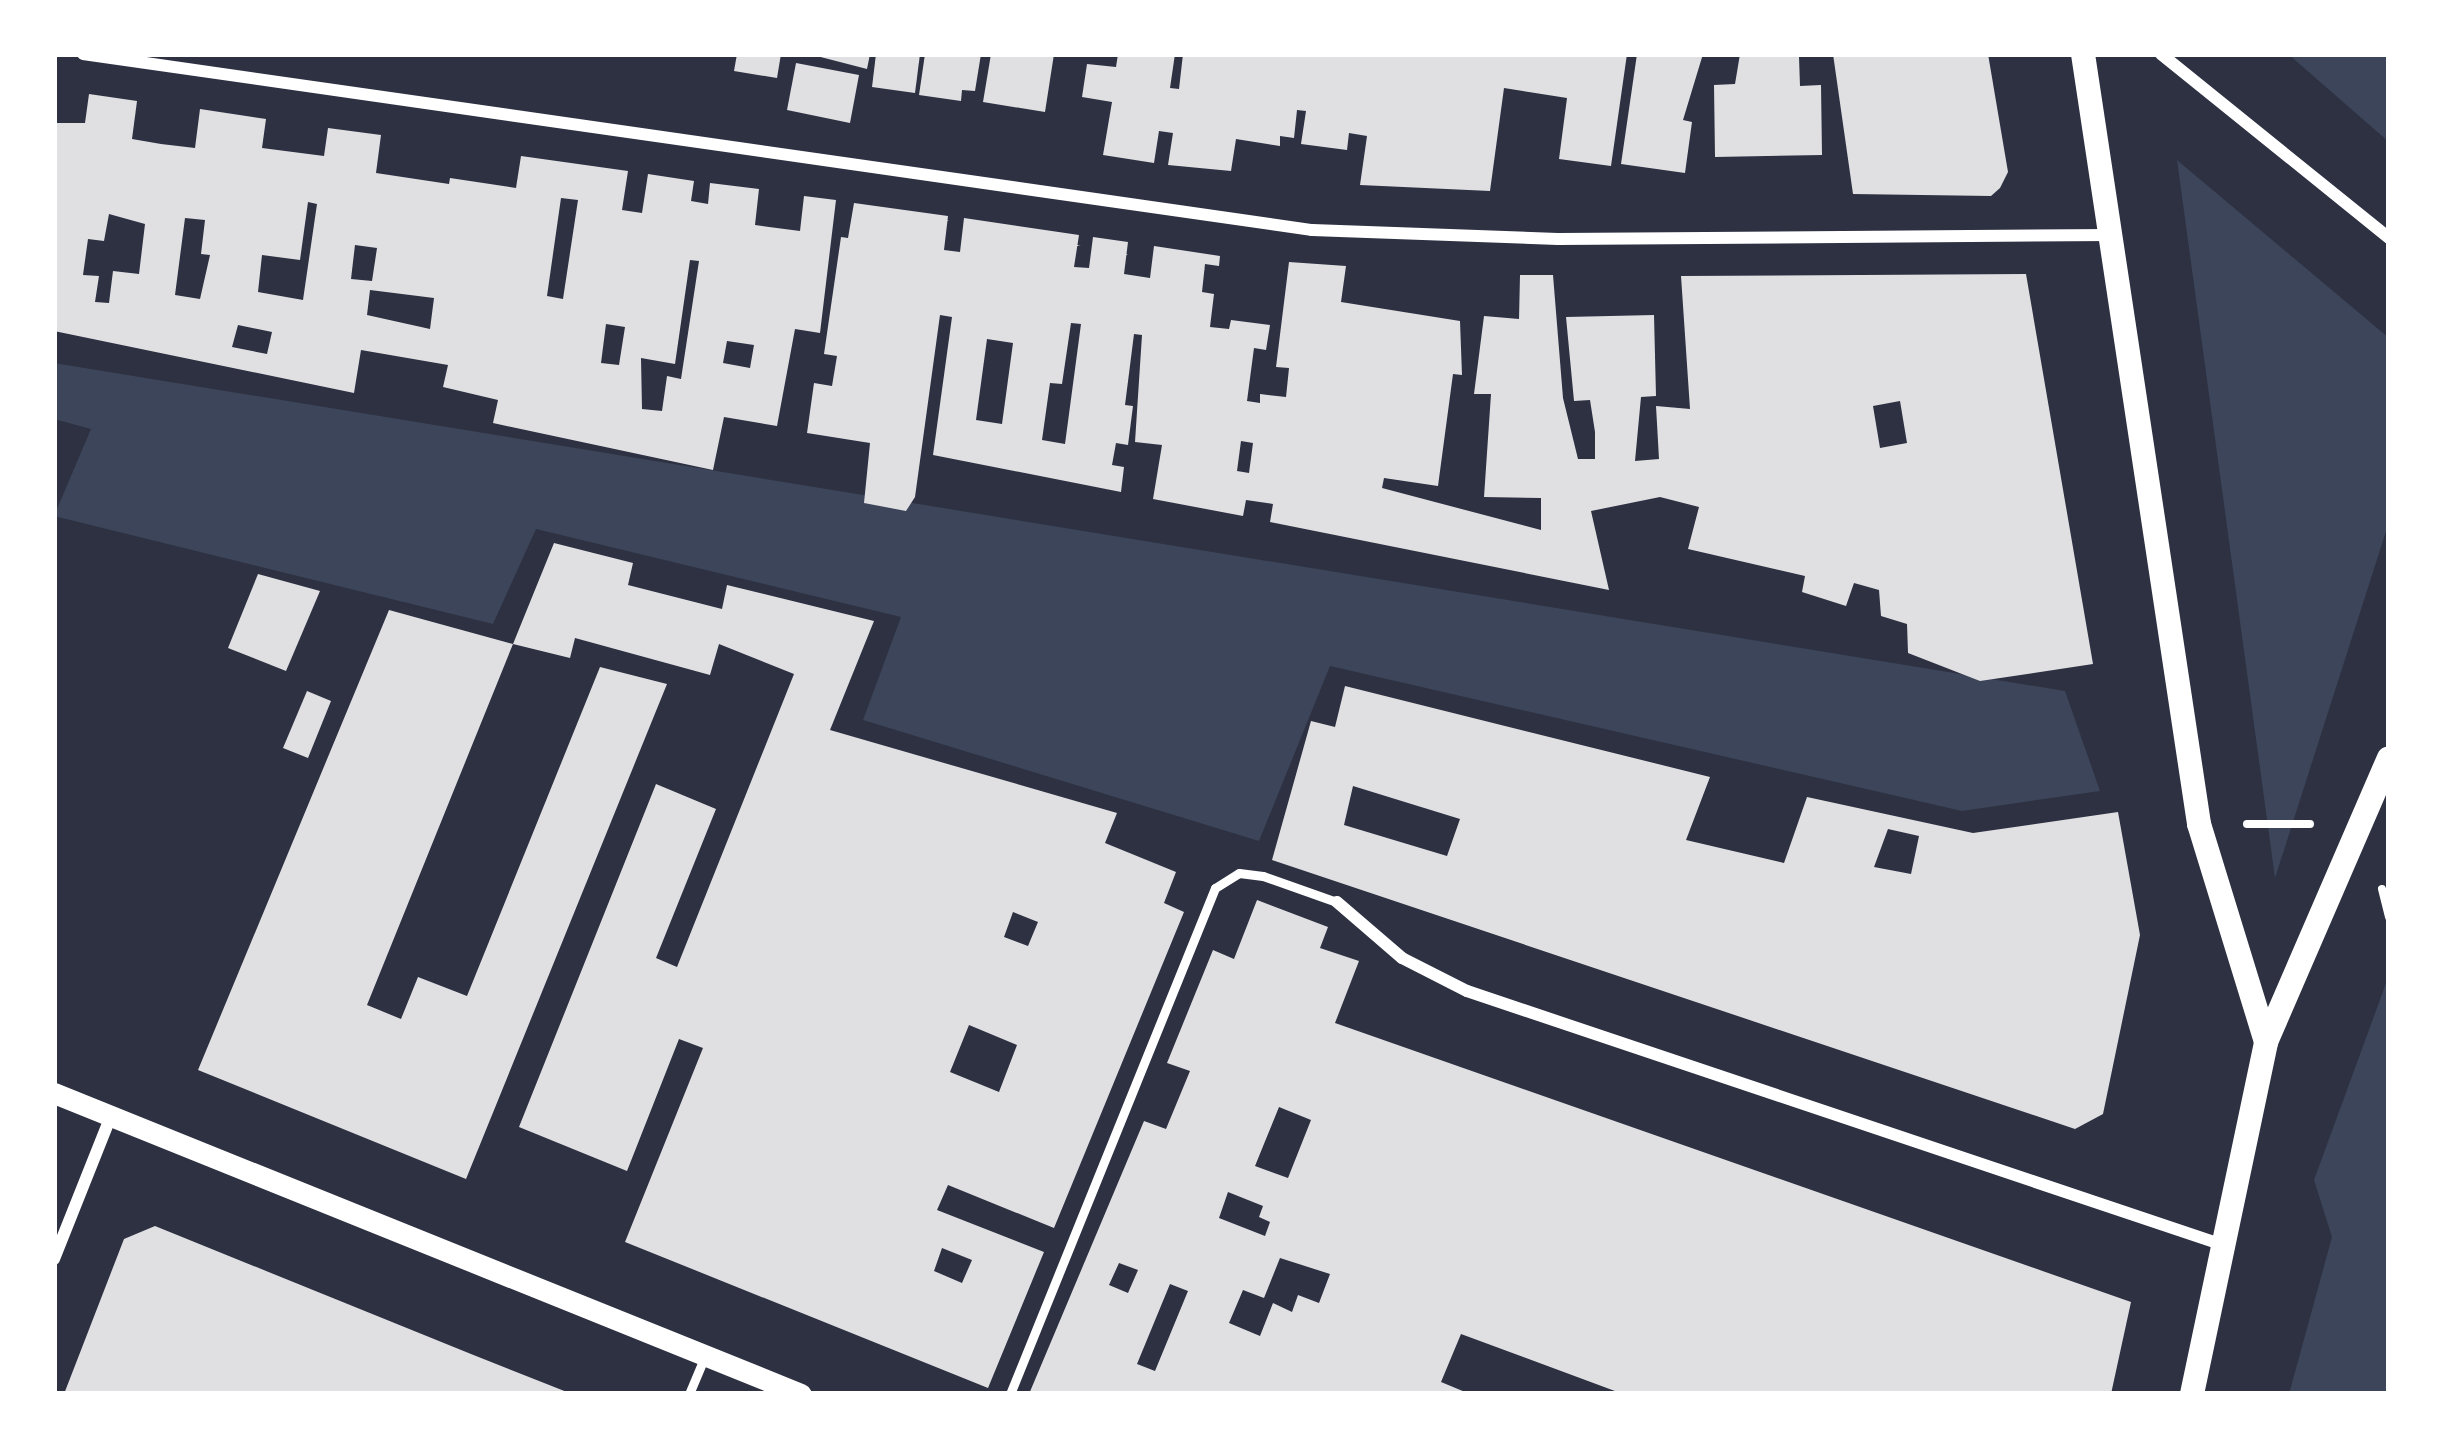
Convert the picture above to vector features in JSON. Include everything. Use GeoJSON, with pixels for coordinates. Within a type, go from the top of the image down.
{"type":"FeatureCollection","features":[{"type":"Feature","properties":{"kind":"main road"},"geometry":{"type":"LineString","coordinates":[[2083,54],[2199,824],[2266,1042]]}},
{"type":"Feature","properties":{"kind":"main road"},"geometry":{"type":"LineString","coordinates":[[2192,1394],[2266,1042],[2389,758]]}},
{"type":"Feature","properties":{"kind":"street"},"geometry":{"type":"LineString","coordinates":[[83,54],[1312,230],[1558,239],[2112,235]]}},
{"type":"Feature","properties":{"kind":"street"},"geometry":{"type":"LineString","coordinates":[[2161,54],[2389,238]]}},
{"type":"Feature","properties":{"kind":"street"},"geometry":{"type":"LineString","coordinates":[[1337,902],[1402,958],[1467,991],[2223,1245]]}},
{"type":"Feature","properties":{"kind":"street"},"geometry":{"type":"LineString","coordinates":[[54,1093],[801,1394]]}},
{"type":"Feature","properties":{"kind":"street"},"geometry":{"type":"LineString","coordinates":[[54,1259],[111,1116]]}},
{"type":"Feature","properties":{"kind":"lane"},"geometry":{"type":"LineString","coordinates":[[1010,1394],[1215,888],[1239,873],[1263,876],[1337,902]]}},
{"type":"Feature","properties":{"kind":"lane"},"geometry":{"type":"LineString","coordinates":[[689,1394],[705,1356]]}},
{"type":"Feature","properties":{"kind":"shaded area"},"geometry":{"type":"Polygon","coordinates":[[[2288,54],[2389,54],[2389,142],[2288,54]]]}},
{"type":"Feature","properties":{"kind":"shaded area"},"geometry":{"type":"Polygon","coordinates":[[[2177,160],[2389,338],[2389,522],[2275,878],[2177,160]]]}},
{"type":"Feature","properties":{"kind":"shaded area"},"geometry":{"type":"Polygon","coordinates":[[[54,363],[2065,691],[2100,791],[1962,811],[1330,666],[1259,841],[863,720],[901,617],[536,529],[493,624],[54,516],[91,429],[54,419],[54,363]]]}},
{"type":"Feature","properties":{"kind":"shaded area"},"geometry":{"type":"Polygon","coordinates":[[[2389,975],[2389,1394],[2289,1394],[2332,1237],[2314,1180],[2389,975]]]}},
{"type":"Feature","properties":{"kind":"building"},"geometry":{"type":"Polygon","coordinates":[[[737,54],[781,54],[777,78],[734,71],[737,54]]]}},
{"type":"Feature","properties":{"kind":"building"},"geometry":{"type":"Polygon","coordinates":[[[809,54],[870,54],[867,69],[809,54]]]}},
{"type":"Feature","properties":{"kind":"building"},"geometry":{"type":"Polygon","coordinates":[[[876,54],[920,54],[915,93],[872,87],[876,54]]]}},
{"type":"Feature","properties":{"kind":"building"},"geometry":{"type":"Polygon","coordinates":[[[925,54],[981,54],[975,91],[962,90],[961,101],[919,95],[925,54]]]}},
{"type":"Feature","properties":{"kind":"building"},"geometry":{"type":"Polygon","coordinates":[[[991,54],[1054,54],[1045,112],[983,102],[991,54]]]}},
{"type":"Feature","properties":{"kind":"building"},"geometry":{"type":"Polygon","coordinates":[[[1118,54],[1175,54],[1170,88],[1179,89],[1183,54],[1627,54],[1611,166],[1559,159],[1567,98],[1504,88],[1490,191],[1360,185],[1367,136],[1349,133],[1347,150],[1301,144],[1306,111],[1297,110],[1294,138],[1280,136],[1280,146],[1236,139],[1231,171],[1168,165],[1173,133],[1159,131],[1154,163],[1103,155],[1112,102],[1082,97],[1087,64],[1116,67],[1118,54]]]}},
{"type":"Feature","properties":{"kind":"building"},"geometry":{"type":"Polygon","coordinates":[[[1637,54],[1703,54],[1683,120],[1692,122],[1685,173],[1621,164],[1637,54]]]}},
{"type":"Feature","properties":{"kind":"building"},"geometry":{"type":"Polygon","coordinates":[[[1740,54],[1799,57],[1800,86],[1821,85],[1822,155],[1715,157],[1714,85],[1735,84],[1740,54]]]}},
{"type":"Feature","properties":{"kind":"building"},"geometry":{"type":"Polygon","coordinates":[[[1833,54],[1988,54],[2008,172],[2000,188],[1991,196],[1853,194],[1833,54]]]}},
{"type":"Feature","properties":{"kind":"building"},"geometry":{"type":"Polygon","coordinates":[[[796,63],[859,75],[850,123],[787,110],[796,63]]]}},
{"type":"Feature","properties":{"kind":"building"},"geometry":{"type":"Polygon","coordinates":[[[89,94],[137,101],[132,139],[161,144],[195,148],[200,109],[266,119],[262,148],[324,156],[328,128],[381,135],[376,173],[449,184],[450,178],[516,188],[521,156],[628,171],[622,210],[642,213],[648,174],[694,181],[691,201],[708,204],[710,183],[759,189],[755,225],[800,231],[804,196],[836,200],[820,333],[795,329],[777,426],[724,417],[713,470],[493,423],[498,400],[443,387],[448,365],[361,350],[354,393],[54,331],[54,123],[85,123],[89,94]],[[561,198],[547,296],[563,299],[578,200],[561,198]],[[308,202],[300,260],[262,255],[258,292],[303,300],[317,204],[308,202]],[[109,214],[104,241],[88,239],[83,275],[99,276],[95,302],[109,303],[113,271],[139,274],[145,224],[109,214]],[[185,218],[175,295],[200,299],[210,255],[201,254],[205,220],[185,218]],[[355,245],[351,279],[372,281],[377,248],[355,245]],[[690,260],[675,364],[641,358],[642,409],[662,411],[667,376],[681,379],[699,261],[690,260]],[[370,290],[367,315],[430,329],[434,298],[370,290]],[[606,324],[601,363],[619,365],[625,327],[606,324]],[[238,325],[232,347],[267,354],[272,332],[238,325]],[[727,341],[723,363],[750,368],[754,345],[727,341]]]}},
{"type":"Feature","properties":{"kind":"building"},"geometry":{"type":"Polygon","coordinates":[[[854,203],[948,216],[944,250],[960,252],[964,218],[1079,235],[1074,267],[1089,268],[1093,237],[1128,242],[1124,274],[1150,278],[1154,246],[1220,256],[1219,266],[1205,264],[1202,292],[1214,294],[1210,327],[1229,329],[1231,320],[1270,325],[1266,350],[1254,348],[1247,401],[1260,403],[1260,394],[1286,397],[1289,368],[1276,367],[1289,262],[1346,266],[1341,302],[1460,321],[1462,375],[1453,374],[1438,486],[1384,478],[1382,488],[1541,530],[1541,498],[1484,497],[1491,394],[1474,394],[1484,316],[1519,319],[1520,275],[1553,275],[1563,398],[1578,459],[1595,459],[1595,432],[1590,400],[1574,401],[1566,317],[1654,315],[1656,396],[1641,397],[1635,461],[1659,459],[1656,406],[1690,409],[1681,276],[2026,274],[2093,664],[1980,681],[1908,653],[1907,624],[1881,616],[1879,590],[1854,583],[1846,606],[1802,592],[1805,576],[1688,549],[1699,507],[1660,497],[1591,511],[1609,590],[1270,522],[1273,504],[1246,500],[1243,516],[1153,499],[1162,445],[1135,442],[1142,335],[1134,334],[1125,405],[1133,406],[1128,445],[1116,443],[1112,465],[1124,467],[1121,492],[933,455],[952,317],[940,315],[915,497],[906,511],[864,503],[870,443],[807,433],[814,383],[832,386],[837,356],[824,354],[841,237],[848,238],[854,203]],[[1071,323],[1062,384],[1050,383],[1042,440],[1065,444],[1081,324],[1071,323]],[[987,339],[976,420],[1002,424],[1013,343],[987,339]],[[1900,401],[1873,406],[1880,448],[1907,443],[1900,401]],[[1241,441],[1237,471],[1249,473],[1253,443],[1241,441]]]}},
{"type":"Feature","properties":{"kind":"building"},"geometry":{"type":"Polygon","coordinates":[[[554,543],[633,563],[628,585],[722,609],[727,585],[874,621],[830,730],[1117,813],[1105,843],[1176,872],[1164,903],[1184,912],[1054,1228],[948,1185],[937,1210],[1044,1252],[988,1388],[625,1242],[703,1048],[679,1039],[627,1171],[519,1127],[656,784],[716,809],[656,958],[677,967],[794,674],[719,644],[710,675],[575,638],[570,658],[513,644],[554,543]],[[1013,912],[1004,937],[1028,946],[1038,922],[1013,912]],[[969,1025],[950,1072],[999,1092],[1017,1045],[969,1025]],[[942,1248],[934,1271],[962,1283],[972,1260],[942,1248]]]}},
{"type":"Feature","properties":{"kind":"building"},"geometry":{"type":"Polygon","coordinates":[[[258,574],[320,591],[286,671],[228,648],[258,574]]]}},
{"type":"Feature","properties":{"kind":"building"},"geometry":{"type":"Polygon","coordinates":[[[389,610],[513,644],[367,1005],[401,1019],[418,977],[467,996],[600,667],[667,684],[466,1179],[198,1070],[389,610]]]}},
{"type":"Feature","properties":{"kind":"building"},"geometry":{"type":"Polygon","coordinates":[[[1345,686],[1710,777],[1686,840],[1784,863],[1807,797],[1973,833],[2118,812],[2140,935],[2103,1114],[2075,1129],[1272,860],[1311,721],[1335,727],[1345,686]],[[1353,786],[1344,825],[1447,856],[1460,819],[1353,786]],[[1888,829],[1874,867],[1911,874],[1919,836],[1888,829]]]}},
{"type":"Feature","properties":{"kind":"building"},"geometry":{"type":"Polygon","coordinates":[[[307,691],[331,701],[308,758],[283,748],[307,691]]]}},
{"type":"Feature","properties":{"kind":"building"},"geometry":{"type":"Polygon","coordinates":[[[1257,900],[1328,927],[1320,948],[1359,961],[1335,1023],[2131,1302],[2111,1394],[1623,1394],[1461,1334],[1441,1382],[1470,1394],[1029,1394],[1144,1121],[1166,1129],[1190,1071],[1167,1063],[1213,950],[1234,959],[1257,900]],[[1279,1107],[1255,1166],[1288,1178],[1311,1120],[1279,1107]],[[1228,1192],[1219,1218],[1265,1236],[1270,1222],[1259,1217],[1263,1206],[1228,1192]],[[1280,1258],[1264,1298],[1243,1290],[1229,1323],[1260,1336],[1273,1303],[1292,1312],[1298,1295],[1319,1303],[1330,1274],[1280,1258]],[[1119,1263],[1109,1285],[1128,1293],[1138,1270],[1119,1263]],[[1170,1284],[1137,1364],[1155,1371],[1188,1291],[1170,1284]]]}},
{"type":"Feature","properties":{"kind":"building"},"geometry":{"type":"Polygon","coordinates":[[[155,1226],[572,1394],[64,1394],[124,1239],[155,1226]]]}}]}
